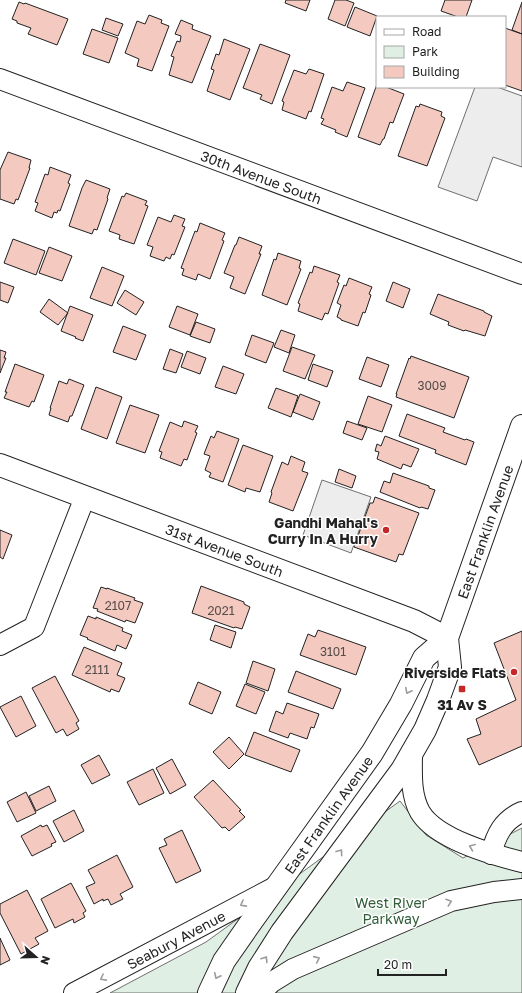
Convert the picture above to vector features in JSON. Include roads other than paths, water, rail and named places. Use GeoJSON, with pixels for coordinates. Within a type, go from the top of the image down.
{"type":"FeatureCollection","features":[{"type":"Feature","properties":{"kind":"street","name":"30th Avenue South"},"geometry":{"type":"LineString","coordinates":[[0,79],[522,274]]}},
{"type":"Feature","properties":{"kind":"street","name":"East Franklin Avenue"},"geometry":{"type":"LineString","coordinates":[[247,993],[259,968],[282,932],[402,770],[425,730],[450,666],[447,638],[522,426]]}},
{"type":"Feature","properties":{"kind":"street","name":"31st Avenue South"},"geometry":{"type":"LineString","coordinates":[[0,465],[414,621],[447,638]]}},
{"type":"Feature","properties":{"kind":"street"},"geometry":{"type":"LineString","coordinates":[[0,644],[34,627],[85,497]]}},
{"type":"Feature","properties":{"kind":"street","name":"East Franklin Avenue"},"geometry":{"type":"LineString","coordinates":[[209,993],[224,961],[372,753],[401,704],[424,658],[447,638]]}},
{"type":"Feature","properties":{"kind":"street"},"geometry":{"type":"LineString","coordinates":[[412,752],[412,780],[415,799],[419,811],[428,823],[468,846],[522,862]]}},
{"type":"Feature","properties":{"kind":"street"},"geometry":{"type":"LineString","coordinates":[[491,854],[496,837],[504,825],[522,812]]}},
{"type":"Feature","properties":{"kind":"street","name":"Seabury Avenue"},"geometry":{"type":"LineString","coordinates":[[74,993],[277,886]]}},
{"type":"Feature","properties":{"kind":"street"},"geometry":{"type":"LineString","coordinates":[[260,993],[272,982],[293,969],[451,901],[494,892],[522,889]]}},
{"type":"Feature","properties":{"kind":"place","name":"Gandhi Mahal's Curry In A Hurry"},"geometry":{"type":"Point","coordinates":[386,530]}},
{"type":"Feature","properties":{"kind":"place","name":"Riverside Flats"},"geometry":{"type":"Point","coordinates":[514,672]}},
{"type":"Feature","properties":{"kind":"place","name":"31 Av S"},"geometry":{"type":"Point","coordinates":[462,689]}},
{"type":"Feature","properties":{"kind":"park label","name":"West River Parkway"},"geometry":{"type":"Point","coordinates":[391,910]}}]}
